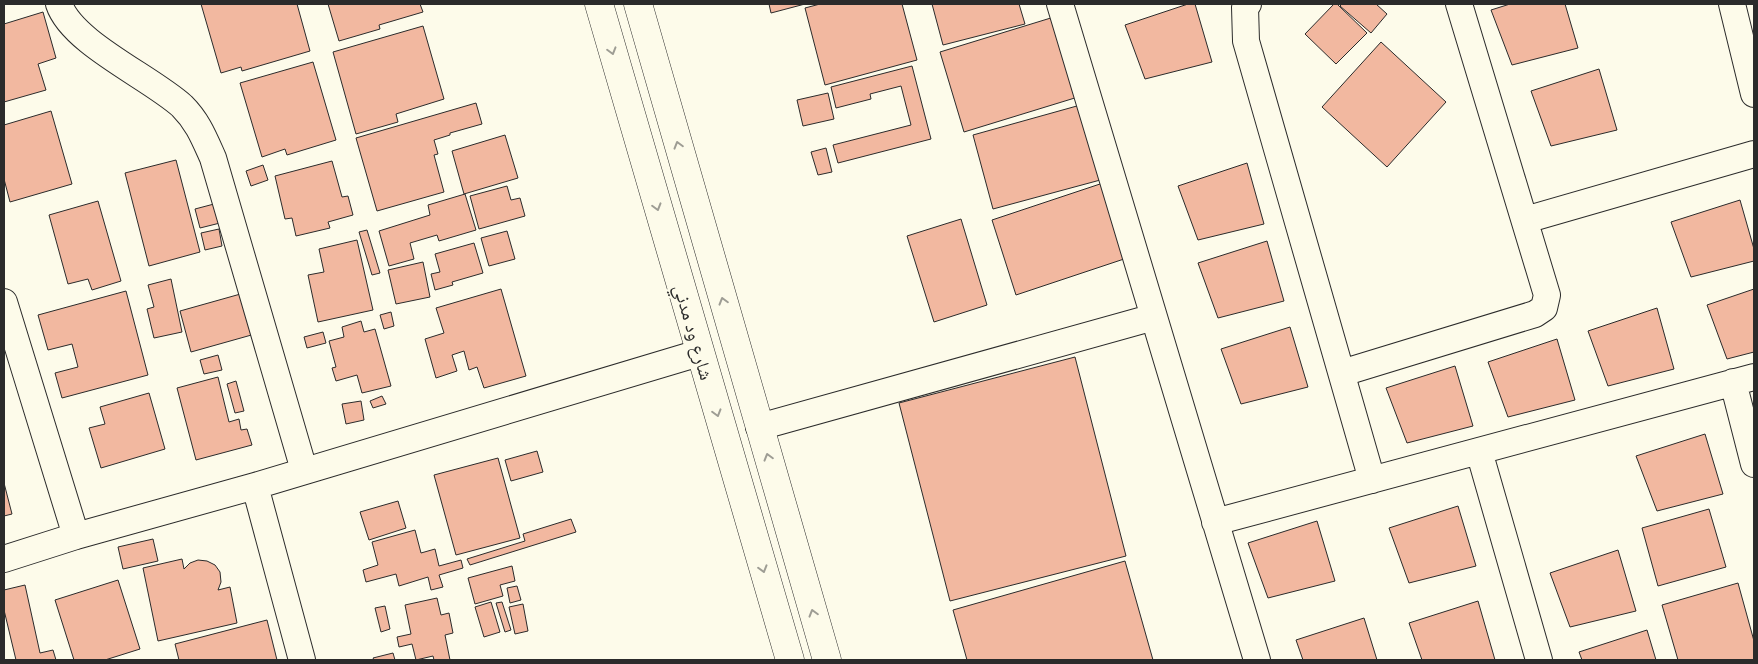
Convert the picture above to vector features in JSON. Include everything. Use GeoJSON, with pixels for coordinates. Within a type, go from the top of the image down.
{"type":"FeatureCollection","features":[{"type":"Feature","properties":{"kind":"highway","name":"شارع ود مدني"},"geometry":{"type":"LineString","coordinates":[[599,4],[790,660]]}},
{"type":"Feature","properties":{"kind":"highway","name":"شارع ود مدني"},"geometry":{"type":"LineString","coordinates":[[638,4],[826,660]]}},
{"type":"Feature","properties":{"kind":"street"},"geometry":{"type":"LineString","coordinates":[[59,4],[72,26],[181,105],[198,124],[213,158],[304,470]]}},
{"type":"Feature","properties":{"kind":"street"},"geometry":{"type":"LineString","coordinates":[[1060,4],[1257,660]]}},
{"type":"Feature","properties":{"kind":"street"},"geometry":{"type":"LineString","coordinates":[[1248,4],[1245,7],[1246,41],[1372,480]]}},
{"type":"Feature","properties":{"kind":"street"},"geometry":{"type":"LineString","coordinates":[[1342,373],[1535,314],[1544,308],[1547,295],[1459,4]]}},
{"type":"Feature","properties":{"kind":"street"},"geometry":{"type":"LineString","coordinates":[[1732,4],[1754,94]]}},
{"type":"Feature","properties":{"kind":"street"},"geometry":{"type":"LineString","coordinates":[[1525,220],[1754,154]]}},
{"type":"Feature","properties":{"kind":"street"},"geometry":{"type":"LineString","coordinates":[[4,302],[76,536]]}},
{"type":"Feature","properties":{"kind":"street"},"geometry":{"type":"LineString","coordinates":[[759,427],[1154,317]]}},
{"type":"Feature","properties":{"kind":"street"},"geometry":{"type":"LineString","coordinates":[[4,559],[76,536],[255,486],[700,353]]}},
{"type":"Feature","properties":{"kind":"street"},"geometry":{"type":"LineString","coordinates":[[1215,522],[1744,380],[1754,464]]}},
{"type":"Feature","properties":{"kind":"street"},"geometry":{"type":"LineString","coordinates":[[1479,451],[1539,660]]}},
{"type":"Feature","properties":{"kind":"street"},"geometry":{"type":"LineString","coordinates":[[255,486],[302,660]]}},
{"type":"Feature","properties":{"kind":"building"},"geometry":{"type":"Polygon","coordinates":[[[201,4],[297,4],[310,51],[242,71],[241,67],[221,73],[201,4]]]}},
{"type":"Feature","properties":{"kind":"building"},"geometry":{"type":"Polygon","coordinates":[[[328,4],[420,4],[423,12],[379,25],[380,29],[339,41],[328,4]]]}},
{"type":"Feature","properties":{"kind":"building"},"geometry":{"type":"Polygon","coordinates":[[[769,4],[805,4],[771,13],[769,4]]]}},
{"type":"Feature","properties":{"kind":"building"},"geometry":{"type":"Polygon","coordinates":[[[820,4],[902,4],[917,60],[825,85],[805,8],[820,4]]]}},
{"type":"Feature","properties":{"kind":"building"},"geometry":{"type":"Polygon","coordinates":[[[932,4],[1019,4],[1025,24],[943,45],[932,4]]]}},
{"type":"Feature","properties":{"kind":"building"},"geometry":{"type":"Polygon","coordinates":[[[1188,4],[1195,4],[1212,62],[1145,79],[1125,25],[1188,4]]]}},
{"type":"Feature","properties":{"kind":"building"},"geometry":{"type":"Polygon","coordinates":[[[1334,4],[1337,4],[1367,33],[1336,64],[1305,34],[1334,4]]]}},
{"type":"Feature","properties":{"kind":"building"},"geometry":{"type":"Polygon","coordinates":[[[1342,4],[1376,4],[1387,14],[1371,33],[1340,6],[1342,4]]]}},
{"type":"Feature","properties":{"kind":"building"},"geometry":{"type":"Polygon","coordinates":[[[1510,4],[1565,4],[1578,48],[1512,65],[1491,10],[1510,4]]]}},
{"type":"Feature","properties":{"kind":"building"},"geometry":{"type":"Polygon","coordinates":[[[43,12],[56,58],[38,64],[46,90],[4,102],[4,24],[43,12]]]}},
{"type":"Feature","properties":{"kind":"building"},"geometry":{"type":"Polygon","coordinates":[[[1054,17],[1078,97],[964,132],[940,52],[1054,17]]]}},
{"type":"Feature","properties":{"kind":"building"},"geometry":{"type":"Polygon","coordinates":[[[423,26],[444,99],[396,114],[398,122],[356,134],[333,52],[423,26]]]}},
{"type":"Feature","properties":{"kind":"building"},"geometry":{"type":"Polygon","coordinates":[[[1381,42],[1446,102],[1387,167],[1322,107],[1381,42]]]}},
{"type":"Feature","properties":{"kind":"building"},"geometry":{"type":"Polygon","coordinates":[[[313,62],[336,140],[287,155],[285,149],[262,157],[240,83],[313,62]]]}},
{"type":"Feature","properties":{"kind":"building"},"geometry":{"type":"Polygon","coordinates":[[[912,66],[931,139],[838,163],[833,145],[911,125],[901,86],[870,94],[871,99],[836,108],[831,87],[912,66]]]}},
{"type":"Feature","properties":{"kind":"building"},"geometry":{"type":"Polygon","coordinates":[[[1599,69],[1617,130],[1551,146],[1531,91],[1599,69]]]}},
{"type":"Feature","properties":{"kind":"building"},"geometry":{"type":"Polygon","coordinates":[[[828,93],[834,119],[803,126],[797,100],[828,93]]]}},
{"type":"Feature","properties":{"kind":"building"},"geometry":{"type":"Polygon","coordinates":[[[476,103],[482,124],[450,133],[450,135],[434,140],[438,154],[434,155],[444,192],[377,211],[356,138],[476,103]]]}},
{"type":"Feature","properties":{"kind":"building"},"geometry":{"type":"Polygon","coordinates":[[[1084,104],[1104,179],[993,209],[973,135],[1084,104]]]}},
{"type":"Feature","properties":{"kind":"building"},"geometry":{"type":"Polygon","coordinates":[[[51,111],[72,184],[10,202],[4,179],[4,125],[51,111]]]}},
{"type":"Feature","properties":{"kind":"building"},"geometry":{"type":"Polygon","coordinates":[[[505,135],[518,178],[464,194],[452,151],[505,135]]]}},
{"type":"Feature","properties":{"kind":"building"},"geometry":{"type":"Polygon","coordinates":[[[826,148],[832,172],[818,175],[811,152],[826,148]]]}},
{"type":"Feature","properties":{"kind":"building"},"geometry":{"type":"Polygon","coordinates":[[[176,160],[200,252],[149,266],[125,173],[176,160]]]}},
{"type":"Feature","properties":{"kind":"building"},"geometry":{"type":"Polygon","coordinates":[[[332,161],[342,197],[348,196],[353,215],[328,222],[330,228],[296,236],[292,218],[285,219],[275,176],[332,161]]]}},
{"type":"Feature","properties":{"kind":"building"},"geometry":{"type":"Polygon","coordinates":[[[1247,163],[1264,224],[1198,240],[1178,186],[1247,163]]]}},
{"type":"Feature","properties":{"kind":"building"},"geometry":{"type":"Polygon","coordinates":[[[263,165],[268,180],[251,186],[246,171],[263,165]]]}},
{"type":"Feature","properties":{"kind":"building"},"geometry":{"type":"Polygon","coordinates":[[[1106,182],[1130,257],[1016,295],[992,220],[1106,182]]]}},
{"type":"Feature","properties":{"kind":"building"},"geometry":{"type":"Polygon","coordinates":[[[507,186],[511,200],[520,198],[525,216],[479,229],[470,196],[507,186]]]}},
{"type":"Feature","properties":{"kind":"building"},"geometry":{"type":"Polygon","coordinates":[[[465,194],[476,230],[439,241],[437,235],[410,243],[414,259],[389,266],[379,231],[430,215],[428,205],[465,194]]]}},
{"type":"Feature","properties":{"kind":"building"},"geometry":{"type":"Polygon","coordinates":[[[1740,200],[1754,249],[1754,261],[1691,277],[1671,222],[1740,200]]]}},
{"type":"Feature","properties":{"kind":"building"},"geometry":{"type":"Polygon","coordinates":[[[98,201],[121,281],[92,290],[88,279],[68,284],[49,215],[98,201]]]}},
{"type":"Feature","properties":{"kind":"building"},"geometry":{"type":"Polygon","coordinates":[[[214,204],[220,223],[200,228],[195,209],[214,204]]]}},
{"type":"Feature","properties":{"kind":"building"},"geometry":{"type":"Polygon","coordinates":[[[961,219],[987,305],[934,322],[907,236],[961,219]]]}},
{"type":"Feature","properties":{"kind":"building"},"geometry":{"type":"Polygon","coordinates":[[[219,229],[222,246],[205,250],[201,233],[219,229]]]}},
{"type":"Feature","properties":{"kind":"building"},"geometry":{"type":"Polygon","coordinates":[[[367,230],[380,273],[372,275],[359,232],[367,230]]]}},
{"type":"Feature","properties":{"kind":"building"},"geometry":{"type":"Polygon","coordinates":[[[507,231],[515,259],[489,266],[481,238],[507,231]]]}},
{"type":"Feature","properties":{"kind":"building"},"geometry":{"type":"Polygon","coordinates":[[[357,240],[373,310],[318,322],[308,275],[324,272],[319,249],[357,240]]]}},
{"type":"Feature","properties":{"kind":"building"},"geometry":{"type":"Polygon","coordinates":[[[1267,241],[1284,301],[1218,318],[1198,263],[1267,241]]]}},
{"type":"Feature","properties":{"kind":"building"},"geometry":{"type":"Polygon","coordinates":[[[474,243],[483,273],[452,282],[453,285],[435,290],[431,274],[440,272],[435,254],[474,243]]]}},
{"type":"Feature","properties":{"kind":"building"},"geometry":{"type":"Polygon","coordinates":[[[423,262],[430,297],[396,304],[388,270],[423,262]]]}},
{"type":"Feature","properties":{"kind":"building"},"geometry":{"type":"Polygon","coordinates":[[[171,279],[182,332],[154,338],[147,309],[154,307],[148,285],[171,279]]]}},
{"type":"Feature","properties":{"kind":"building"},"geometry":{"type":"Polygon","coordinates":[[[501,289],[526,376],[484,388],[477,367],[469,370],[464,351],[452,355],[457,371],[436,378],[425,339],[444,333],[436,308],[501,289]]]}},
{"type":"Feature","properties":{"kind":"building"},"geometry":{"type":"Polygon","coordinates":[[[1754,289],[1754,352],[1727,359],[1707,305],[1754,289]]]}},
{"type":"Feature","properties":{"kind":"building"},"geometry":{"type":"Polygon","coordinates":[[[126,291],[148,375],[62,398],[55,373],[78,367],[72,344],[48,350],[38,315],[126,291]]]}},
{"type":"Feature","properties":{"kind":"building"},"geometry":{"type":"Polygon","coordinates":[[[244,293],[255,334],[191,352],[180,311],[244,293]]]}},
{"type":"Feature","properties":{"kind":"building"},"geometry":{"type":"Polygon","coordinates":[[[1657,308],[1674,369],[1608,386],[1588,331],[1657,308]]]}},
{"type":"Feature","properties":{"kind":"building"},"geometry":{"type":"Polygon","coordinates":[[[391,312],[394,326],[384,329],[380,315],[391,312]]]}},
{"type":"Feature","properties":{"kind":"building"},"geometry":{"type":"Polygon","coordinates":[[[361,321],[364,332],[375,329],[391,386],[362,393],[357,375],[336,381],[332,368],[336,367],[329,341],[344,337],[342,327],[361,321]]]}},
{"type":"Feature","properties":{"kind":"building"},"geometry":{"type":"Polygon","coordinates":[[[1290,327],[1308,387],[1241,404],[1221,349],[1290,327]]]}},
{"type":"Feature","properties":{"kind":"building"},"geometry":{"type":"Polygon","coordinates":[[[323,332],[326,343],[307,348],[304,337],[323,332]]]}},
{"type":"Feature","properties":{"kind":"building"},"geometry":{"type":"Polygon","coordinates":[[[1557,339],[1575,400],[1508,417],[1488,362],[1557,339]]]}},
{"type":"Feature","properties":{"kind":"building"},"geometry":{"type":"Polygon","coordinates":[[[218,355],[222,370],[204,374],[200,360],[218,355]]]}},
{"type":"Feature","properties":{"kind":"building"},"geometry":{"type":"Polygon","coordinates":[[[1075,357],[1126,556],[950,601],[899,403],[1075,357]]]}},
{"type":"Feature","properties":{"kind":"building"},"geometry":{"type":"Polygon","coordinates":[[[1455,366],[1473,426],[1407,443],[1386,388],[1455,366]]]}},
{"type":"Feature","properties":{"kind":"building"},"geometry":{"type":"Polygon","coordinates":[[[218,377],[229,422],[239,419],[241,430],[247,429],[252,445],[196,460],[177,388],[218,377]]]}},
{"type":"Feature","properties":{"kind":"building"},"geometry":{"type":"Polygon","coordinates":[[[236,381],[244,411],[235,413],[227,384],[236,381]]]}},
{"type":"Feature","properties":{"kind":"building"},"geometry":{"type":"Polygon","coordinates":[[[149,393],[165,449],[101,468],[89,428],[105,424],[100,407],[149,393]]]}},
{"type":"Feature","properties":{"kind":"building"},"geometry":{"type":"Polygon","coordinates":[[[382,396],[386,404],[373,408],[370,401],[382,396]]]}},
{"type":"Feature","properties":{"kind":"building"},"geometry":{"type":"Polygon","coordinates":[[[361,401],[364,420],[346,424],[342,404],[361,401]]]}},
{"type":"Feature","properties":{"kind":"building"},"geometry":{"type":"Polygon","coordinates":[[[1705,434],[1723,494],[1657,511],[1636,456],[1705,434]]]}},
{"type":"Feature","properties":{"kind":"building"},"geometry":{"type":"Polygon","coordinates":[[[537,451],[543,472],[511,481],[505,460],[537,451]]]}},
{"type":"Feature","properties":{"kind":"building"},"geometry":{"type":"Polygon","coordinates":[[[498,458],[520,538],[456,555],[434,475],[498,458]]]}},
{"type":"Feature","properties":{"kind":"building"},"geometry":{"type":"Polygon","coordinates":[[[4,483],[12,514],[4,516],[4,483]]]}},
{"type":"Feature","properties":{"kind":"building"},"geometry":{"type":"Polygon","coordinates":[[[398,501],[406,528],[369,540],[360,512],[398,501]]]}},
{"type":"Feature","properties":{"kind":"building"},"geometry":{"type":"Polygon","coordinates":[[[1458,506],[1476,566],[1409,583],[1389,528],[1458,506]]]}},
{"type":"Feature","properties":{"kind":"building"},"geometry":{"type":"Polygon","coordinates":[[[1709,509],[1726,567],[1658,586],[1642,528],[1709,509]]]}},
{"type":"Feature","properties":{"kind":"building"},"geometry":{"type":"Polygon","coordinates":[[[571,519],[576,532],[470,565],[467,559],[525,541],[523,534],[571,519]]]}},
{"type":"Feature","properties":{"kind":"building"},"geometry":{"type":"Polygon","coordinates":[[[1317,521],[1335,581],[1268,598],[1248,543],[1317,521]]]}},
{"type":"Feature","properties":{"kind":"building"},"geometry":{"type":"Polygon","coordinates":[[[415,530],[421,553],[435,549],[439,566],[461,560],[463,568],[439,575],[443,587],[431,590],[428,577],[399,586],[396,574],[366,582],[363,570],[378,565],[372,542],[415,530]]]}},
{"type":"Feature","properties":{"kind":"building"},"geometry":{"type":"Polygon","coordinates":[[[153,539],[158,561],[123,569],[118,547],[153,539]]]}},
{"type":"Feature","properties":{"kind":"building"},"geometry":{"type":"Polygon","coordinates":[[[1618,550],[1636,611],[1570,627],[1550,573],[1618,550]]]}},
{"type":"Feature","properties":{"kind":"building"},"geometry":{"type":"Polygon","coordinates":[[[182,559],[184,569],[190,563],[198,560],[207,561],[215,565],[220,572],[221,582],[218,590],[230,587],[237,623],[158,641],[143,568],[182,559]]]}},
{"type":"Feature","properties":{"kind":"building"},"geometry":{"type":"Polygon","coordinates":[[[1125,561],[1153,660],[967,660],[953,610],[1125,561]]]}},
{"type":"Feature","properties":{"kind":"building"},"geometry":{"type":"Polygon","coordinates":[[[512,566],[515,581],[500,585],[503,596],[475,604],[468,578],[512,566]]]}},
{"type":"Feature","properties":{"kind":"building"},"geometry":{"type":"Polygon","coordinates":[[[118,580],[140,649],[105,660],[74,660],[55,600],[118,580]]]}},
{"type":"Feature","properties":{"kind":"building"},"geometry":{"type":"Polygon","coordinates":[[[1738,583],[1754,641],[1754,660],[1678,660],[1662,605],[1738,583]]]}},
{"type":"Feature","properties":{"kind":"building"},"geometry":{"type":"Polygon","coordinates":[[[25,585],[40,653],[53,650],[56,660],[16,660],[4,610],[4,590],[25,585]]]}},
{"type":"Feature","properties":{"kind":"building"},"geometry":{"type":"Polygon","coordinates":[[[517,586],[521,600],[510,603],[507,588],[517,586]]]}},
{"type":"Feature","properties":{"kind":"building"},"geometry":{"type":"Polygon","coordinates":[[[437,598],[441,615],[449,613],[453,633],[445,635],[450,660],[434,660],[433,656],[416,660],[412,644],[399,647],[397,637],[411,634],[405,605],[437,598]]]}},
{"type":"Feature","properties":{"kind":"building"},"geometry":{"type":"Polygon","coordinates":[[[1478,601],[1495,660],[1422,660],[1409,623],[1478,601]]]}},
{"type":"Feature","properties":{"kind":"building"},"geometry":{"type":"Polygon","coordinates":[[[491,602],[500,632],[484,637],[475,607],[491,602]]]}},
{"type":"Feature","properties":{"kind":"building"},"geometry":{"type":"Polygon","coordinates":[[[502,602],[511,630],[505,632],[496,603],[502,602]]]}},
{"type":"Feature","properties":{"kind":"building"},"geometry":{"type":"Polygon","coordinates":[[[523,604],[528,631],[515,634],[509,607],[523,604]]]}},
{"type":"Feature","properties":{"kind":"building"},"geometry":{"type":"Polygon","coordinates":[[[385,606],[390,629],[381,632],[375,608],[385,606]]]}},
{"type":"Feature","properties":{"kind":"building"},"geometry":{"type":"Polygon","coordinates":[[[1364,618],[1377,660],[1303,660],[1296,640],[1364,618]]]}},
{"type":"Feature","properties":{"kind":"building"},"geometry":{"type":"Polygon","coordinates":[[[267,620],[277,660],[179,660],[175,644],[267,620]]]}},
{"type":"Feature","properties":{"kind":"building"},"geometry":{"type":"Polygon","coordinates":[[[1647,630],[1656,660],[1582,660],[1579,652],[1647,630]]]}},
{"type":"Feature","properties":{"kind":"building"},"geometry":{"type":"Polygon","coordinates":[[[393,653],[395,660],[374,660],[373,658],[393,653]]]}}]}
